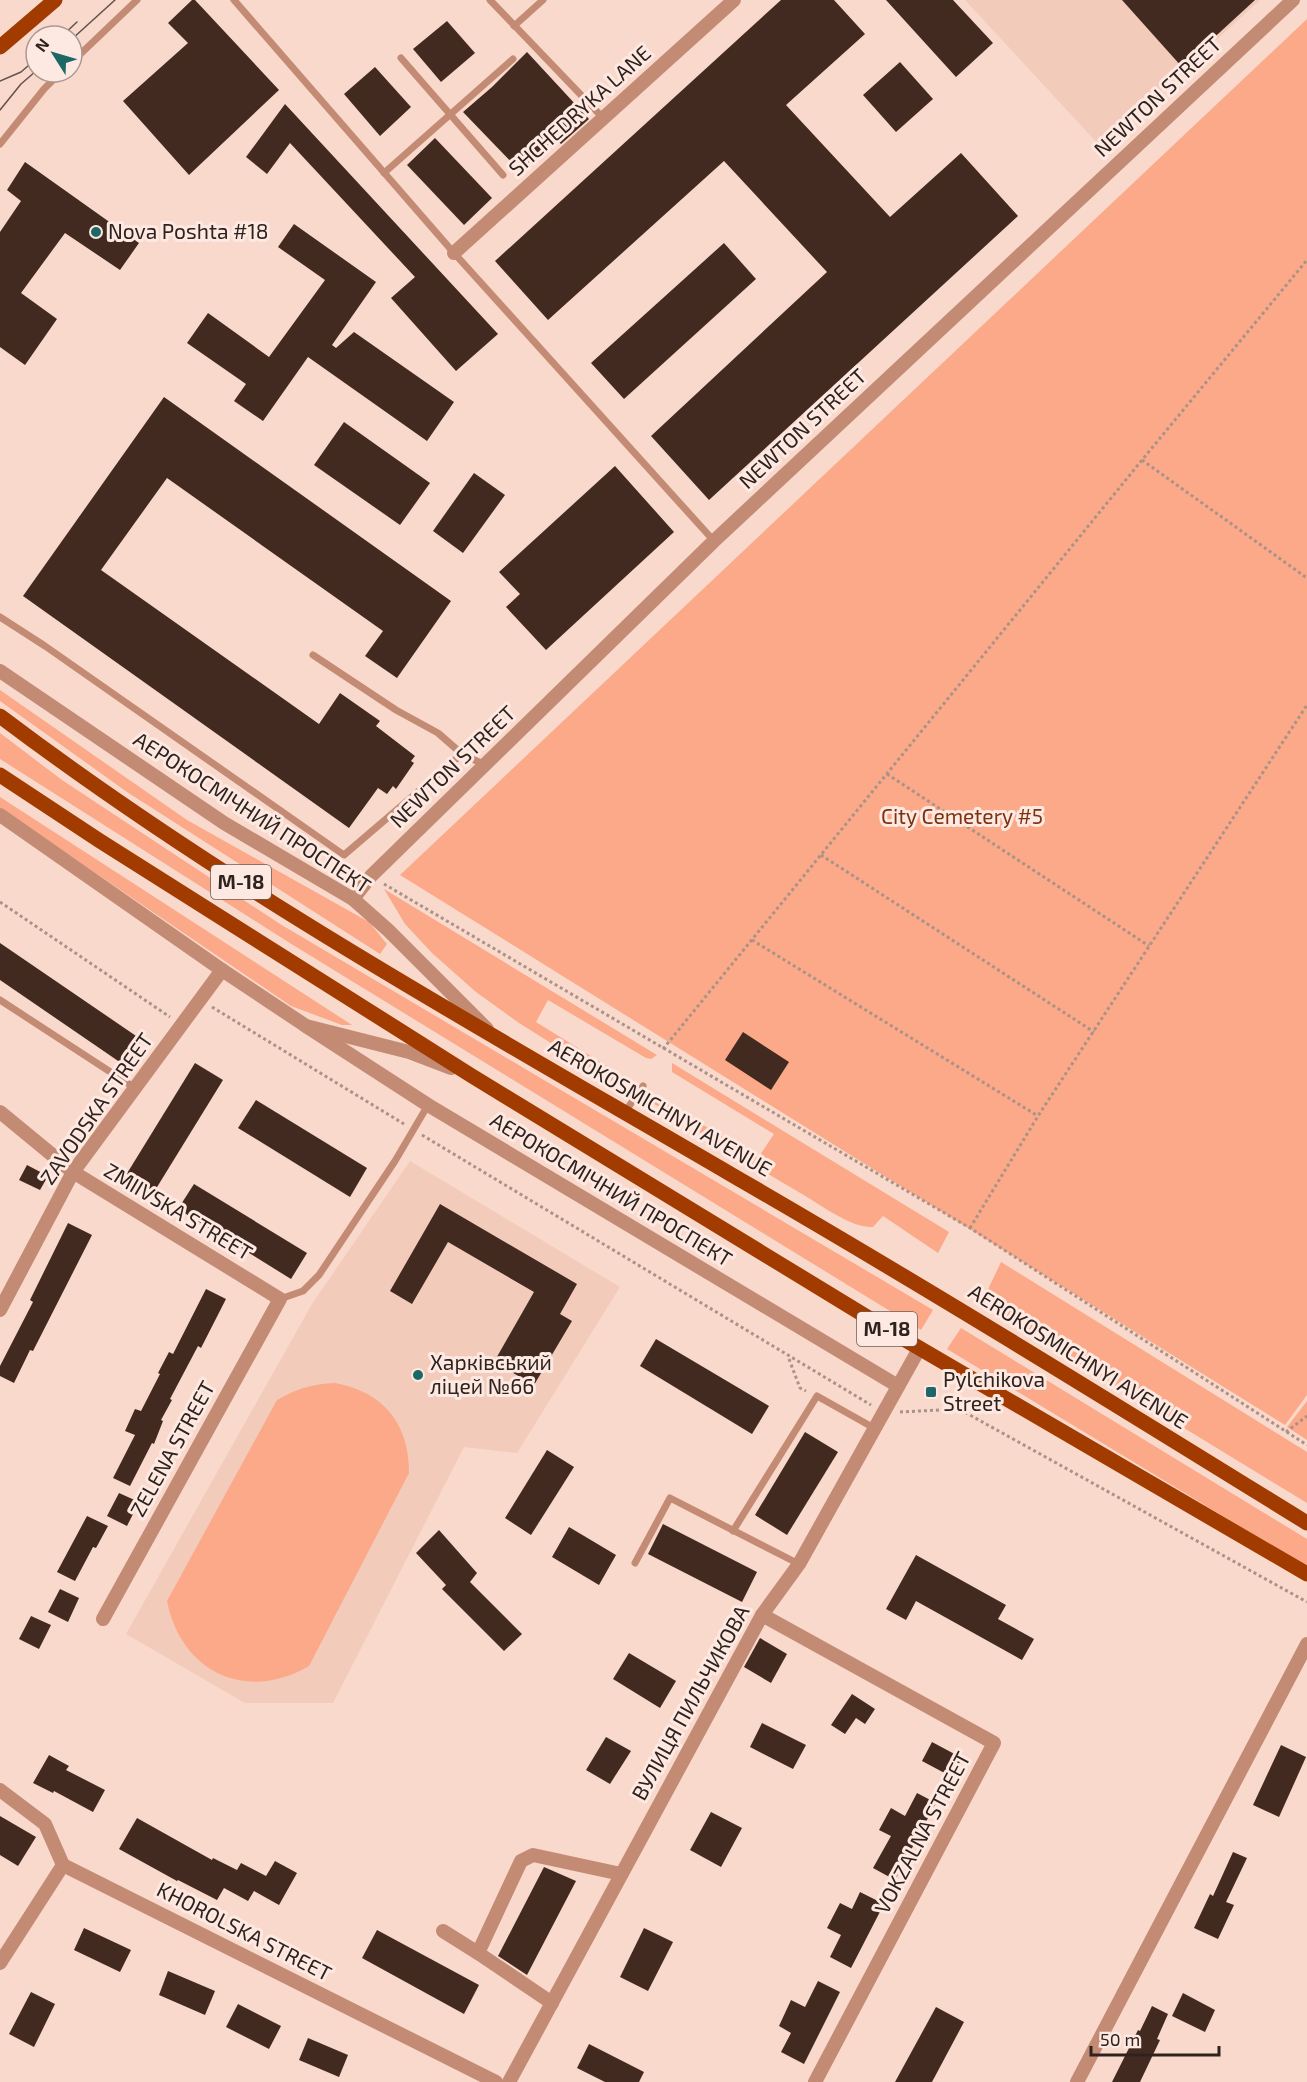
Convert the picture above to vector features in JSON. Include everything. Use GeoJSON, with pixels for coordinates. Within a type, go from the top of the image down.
{"type":"FeatureCollection","features":[{"type":"Feature","properties":{"kind":"main road"},"geometry":{"type":"LineString","coordinates":[[0,48],[55,0]]}},
{"type":"Feature","properties":{"kind":"main road","name":"AEROKOSMICHNYI AVENUE"},"geometry":{"type":"LineString","coordinates":[[0,716],[63,763],[180,843],[304,923],[884,1263],[1307,1523]]}},
{"type":"Feature","properties":{"kind":"main road","name":"М-18"},"geometry":{"type":"LineString","coordinates":[[0,775],[100,841],[472,1076],[919,1349],[1307,1574]]}},
{"type":"Feature","properties":{"kind":"street","name":"SHCHEDRYKA LANE"},"geometry":{"type":"LineString","coordinates":[[454,253],[734,0]]}},
{"type":"Feature","properties":{"kind":"street","name":"NEWTON STREET"},"geometry":{"type":"LineString","coordinates":[[353,899],[371,876],[714,541],[1293,0]]}},
{"type":"Feature","properties":{"kind":"street","name":"АЕРОКОСМІЧНИЙ ПРОСПЕКТ"},"geometry":{"type":"LineString","coordinates":[[0,671],[224,823],[353,899],[388,930],[492,1034]]}},
{"type":"Feature","properties":{"kind":"street","name":"АЕРОКОСМІЧНИЙ ПРОСПЕКТ"},"geometry":{"type":"LineString","coordinates":[[0,815],[222,970],[428,1105],[898,1386]]}},
{"type":"Feature","properties":{"kind":"street","name":"ZAVODSKA STREET"},"geometry":{"type":"LineString","coordinates":[[0,1310],[73,1172],[222,970]]}},
{"type":"Feature","properties":{"kind":"street","name":"АЕРОКОСМІЧНИЙ ПРОСПЕКТ"},"geometry":{"type":"LineString","coordinates":[[306,1026],[410,1052],[472,1076]]}},
{"type":"Feature","properties":{"kind":"street","name":"ZMIIVSKA STREET"},"geometry":{"type":"LineString","coordinates":[[0,1112],[73,1172],[280,1299]]}},
{"type":"Feature","properties":{"kind":"street","name":"ZELENA STREET"},"geometry":{"type":"LineString","coordinates":[[103,1619],[280,1299]]}},
{"type":"Feature","properties":{"kind":"street","name":"ВУЛИЦЯ ПИЛЬЧИКОВА"},"geometry":{"type":"LineString","coordinates":[[509,2082],[762,1615],[799,1564],[919,1349]]}},
{"type":"Feature","properties":{"kind":"street","name":"VOKZALNA STREET"},"geometry":{"type":"LineString","coordinates":[[762,1615],[994,1743],[815,2082]]}},
{"type":"Feature","properties":{"kind":"street"},"geometry":{"type":"LineString","coordinates":[[1077,2082],[1307,1644]]}},
{"type":"Feature","properties":{"kind":"street"},"geometry":{"type":"LineString","coordinates":[[0,1790],[45,1824],[63,1865],[0,1963]]}},
{"type":"Feature","properties":{"kind":"street"},"geometry":{"type":"LineString","coordinates":[[478,1953],[521,1861],[533,1855],[621,1874]]}},
{"type":"Feature","properties":{"kind":"street","name":"KHOROLSKA STREET"},"geometry":{"type":"LineString","coordinates":[[63,1865],[496,2082]]}},
{"type":"Feature","properties":{"kind":"street"},"geometry":{"type":"LineString","coordinates":[[443,1931],[552,2003]]}},
{"type":"Feature","properties":{"kind":"lane"},"geometry":{"type":"LineString","coordinates":[[84,51],[137,0]]}},
{"type":"Feature","properties":{"kind":"lane"},"geometry":{"type":"LineString","coordinates":[[234,0],[454,253],[714,541]]}},
{"type":"Feature","properties":{"kind":"lane"},"geometry":{"type":"LineString","coordinates":[[490,0],[604,119]]}},
{"type":"Feature","properties":{"kind":"lane"},"geometry":{"type":"LineString","coordinates":[[514,26],[543,0]]}},
{"type":"Feature","properties":{"kind":"lane"},"geometry":{"type":"LineString","coordinates":[[401,58],[503,175]]}},
{"type":"Feature","properties":{"kind":"lane"},"geometry":{"type":"LineString","coordinates":[[384,173],[513,59]]}},
{"type":"Feature","properties":{"kind":"lane"},"geometry":{"type":"LineString","coordinates":[[0,144],[49,84]]}},
{"type":"Feature","properties":{"kind":"lane"},"geometry":{"type":"LineString","coordinates":[[0,617],[344,855],[462,754]]}},
{"type":"Feature","properties":{"kind":"lane"},"geometry":{"type":"LineString","coordinates":[[313,655],[396,710],[438,733],[462,754],[485,765]]}},
{"type":"Feature","properties":{"kind":"lane"},"geometry":{"type":"LineString","coordinates":[[0,1001],[135,1089]]}},
{"type":"Feature","properties":{"kind":"lane"},"geometry":{"type":"LineString","coordinates":[[626,1112],[643,1086]]}},
{"type":"Feature","properties":{"kind":"lane"},"geometry":{"type":"LineString","coordinates":[[280,1299],[303,1291],[319,1275],[395,1161],[428,1105]]}},
{"type":"Feature","properties":{"kind":"lane"},"geometry":{"type":"LineString","coordinates":[[733,1531],[817,1396],[874,1428]]}},
{"type":"Feature","properties":{"kind":"lane"},"geometry":{"type":"LineString","coordinates":[[635,1563],[670,1498],[799,1564]]}},
{"type":"Feature","properties":{"kind":"path"},"geometry":{"type":"LineString","coordinates":[[663,1049],[1307,260]]}},
{"type":"Feature","properties":{"kind":"path"},"geometry":{"type":"LineString","coordinates":[[1142,460],[1307,578]]}},
{"type":"Feature","properties":{"kind":"path"},"geometry":{"type":"LineString","coordinates":[[970,1228],[1038,1116],[1307,705]]}},
{"type":"Feature","properties":{"kind":"path"},"geometry":{"type":"LineString","coordinates":[[887,774],[1150,946]]}},
{"type":"Feature","properties":{"kind":"path"},"geometry":{"type":"LineString","coordinates":[[821,855],[1094,1032]]}},
{"type":"Feature","properties":{"kind":"path"},"geometry":{"type":"LineString","coordinates":[[383,883],[970,1228],[1307,1445]]}},
{"type":"Feature","properties":{"kind":"path"},"geometry":{"type":"LineString","coordinates":[[0,902],[181,1026]]}},
{"type":"Feature","properties":{"kind":"path"},"geometry":{"type":"LineString","coordinates":[[752,940],[1038,1116]]}},
{"type":"Feature","properties":{"kind":"path"},"geometry":{"type":"LineString","coordinates":[[200,1000],[883,1412],[959,1409],[1307,1602]]}},
{"type":"Feature","properties":{"kind":"path"},"geometry":{"type":"LineString","coordinates":[[789,1357],[800,1388]]}},
{"type":"Feature","properties":{"kind":"path"},"geometry":{"type":"LineString","coordinates":[[1286,1432],[1307,1416]]}},
{"type":"Feature","properties":{"kind":"shaded area"},"geometry":{"type":"Polygon","coordinates":[[[965,0],[1260,0],[1100,146],[965,0]]]}},
{"type":"Feature","properties":{"kind":"shaded area","name":"Харківський ліцей №66"},"geometry":{"type":"Polygon","coordinates":[[[410,1161],[620,1287],[517,1453],[464,1447],[333,1703],[245,1703],[126,1634],[312,1304],[410,1161]]]}},
{"type":"Feature","properties":{"kind":"green space","name":"City Cemetery #5"},"geometry":{"type":"Polygon","coordinates":[[[1307,19],[1307,1395],[1285,1425],[400,875],[1307,19]]]}},
{"type":"Feature","properties":{"kind":"green space"},"geometry":{"type":"Polygon","coordinates":[[[0,690],[187,820],[369,922],[387,944],[380,954],[127,792],[0,701],[0,690]]]}},
{"type":"Feature","properties":{"kind":"green space"},"geometry":{"type":"Polygon","coordinates":[[[0,733],[62,780],[280,924],[933,1310],[921,1330],[293,945],[0,759],[0,733]]]}},
{"type":"Feature","properties":{"kind":"green space"},"geometry":{"type":"Polygon","coordinates":[[[0,797],[352,1025],[342,1025],[291,1006],[0,808],[0,797]]]}},
{"type":"Feature","properties":{"kind":"green space"},"geometry":{"type":"Polygon","coordinates":[[[384,889],[657,1055],[651,1059],[646,1058],[548,1000],[536,1022],[634,1083],[621,1087],[519,1023],[476,992],[432,953],[405,924],[384,889]]]}},
{"type":"Feature","properties":{"kind":"green space"},"geometry":{"type":"Polygon","coordinates":[[[672,1063],[949,1232],[938,1253],[883,1216],[873,1227],[855,1224],[836,1215],[651,1102],[650,1093],[758,1158],[774,1134],[672,1072],[672,1063]]]}},
{"type":"Feature","properties":{"kind":"green space"},"geometry":{"type":"Polygon","coordinates":[[[1001,1262],[1307,1452],[1307,1503],[981,1304],[1001,1262]]]}},
{"type":"Feature","properties":{"kind":"green space"},"geometry":{"type":"Polygon","coordinates":[[[961,1328],[1307,1539],[1307,1567],[947,1349],[961,1328]]]}},
{"type":"Feature","properties":{"kind":"green space"},"geometry":{"type":"Polygon","coordinates":[[[335,1383],[367,1394],[390,1413],[399,1425],[404,1440],[409,1473],[309,1666],[285,1677],[262,1681],[240,1680],[220,1674],[201,1663],[186,1646],[175,1626],[167,1601],[277,1400],[304,1388],[335,1383]]]}},
{"type":"Feature","properties":{"kind":"green space"},"geometry":{"type":"Polygon","coordinates":[[[1307,1401],[1307,1440],[1287,1427],[1307,1401]]]}},
{"type":"Feature","properties":{"kind":"building"},"geometry":{"type":"Polygon","coordinates":[[[192,0],[195,0],[279,90],[189,175],[123,101],[188,43],[168,23],[192,0]]]}},
{"type":"Feature","properties":{"kind":"building"},"geometry":{"type":"Polygon","coordinates":[[[781,0],[834,0],[865,34],[786,105],[890,217],[961,153],[1018,216],[709,500],[651,436],[827,272],[724,161],[548,320],[495,261],[781,0]]]}},
{"type":"Feature","properties":{"kind":"building"},"geometry":{"type":"Polygon","coordinates":[[[886,0],[953,0],[993,43],[956,77],[886,0]]]}},
{"type":"Feature","properties":{"kind":"building"},"geometry":{"type":"Polygon","coordinates":[[[1122,0],[1255,0],[1182,67],[1122,0]]]}},
{"type":"Feature","properties":{"kind":"building"},"geometry":{"type":"Polygon","coordinates":[[[447,21],[475,53],[441,82],[413,49],[447,21]]]}},
{"type":"Feature","properties":{"kind":"building"},"geometry":{"type":"Polygon","coordinates":[[[527,52],[589,119],[561,144],[555,138],[520,171],[463,112],[527,52]]]}},
{"type":"Feature","properties":{"kind":"building"},"geometry":{"type":"Polygon","coordinates":[[[900,62],[933,99],[896,132],[863,95],[900,62]]]}},
{"type":"Feature","properties":{"kind":"building"},"geometry":{"type":"Polygon","coordinates":[[[375,67],[411,107],[380,136],[344,94],[375,67]]]}},
{"type":"Feature","properties":{"kind":"building"},"geometry":{"type":"Polygon","coordinates":[[[285,104],[498,334],[456,371],[391,298],[415,277],[290,143],[267,174],[246,157],[285,104]]]}},
{"type":"Feature","properties":{"kind":"building"},"geometry":{"type":"Polygon","coordinates":[[[435,138],[492,198],[464,225],[407,165],[435,138]]]}},
{"type":"Feature","properties":{"kind":"building"},"geometry":{"type":"Polygon","coordinates":[[[25,162],[139,243],[120,270],[65,233],[21,293],[57,319],[25,365],[0,347],[0,232],[21,201],[7,190],[25,162]]]}},
{"type":"Feature","properties":{"kind":"building"},"geometry":{"type":"Polygon","coordinates":[[[294,224],[376,282],[332,345],[336,348],[354,332],[454,402],[427,441],[308,357],[263,421],[234,401],[246,384],[187,343],[208,313],[269,357],[325,280],[278,247],[294,224]]]}},
{"type":"Feature","properties":{"kind":"building"},"geometry":{"type":"Polygon","coordinates":[[[724,243],[756,279],[624,399],[591,363],[724,243]]]}},
{"type":"Feature","properties":{"kind":"building"},"geometry":{"type":"Polygon","coordinates":[[[164,397],[451,601],[397,678],[365,656],[383,631],[167,478],[101,570],[319,724],[340,693],[380,721],[376,726],[415,756],[411,761],[414,763],[396,789],[393,786],[387,794],[378,788],[349,828],[23,596],[164,397]]]}},
{"type":"Feature","properties":{"kind":"building"},"geometry":{"type":"Polygon","coordinates":[[[344,422],[430,483],[400,525],[314,465],[344,422]]]}},
{"type":"Feature","properties":{"kind":"building"},"geometry":{"type":"Polygon","coordinates":[[[615,466],[674,532],[546,650],[506,607],[520,594],[499,572],[615,466]]]}},
{"type":"Feature","properties":{"kind":"building"},"geometry":{"type":"Polygon","coordinates":[[[474,473],[505,495],[463,553],[433,531],[474,473]]]}},
{"type":"Feature","properties":{"kind":"building"},"geometry":{"type":"Polygon","coordinates":[[[0,943],[142,1040],[124,1065],[0,980],[0,943]]]}},
{"type":"Feature","properties":{"kind":"building"},"geometry":{"type":"Polygon","coordinates":[[[743,1032],[789,1062],[771,1090],[725,1060],[743,1032]]]}},
{"type":"Feature","properties":{"kind":"building"},"geometry":{"type":"Polygon","coordinates":[[[195,1063],[223,1080],[154,1192],[126,1175],[195,1063]]]}},
{"type":"Feature","properties":{"kind":"building"},"geometry":{"type":"Polygon","coordinates":[[[256,1100],[367,1168],[350,1197],[238,1128],[256,1100]]]}},
{"type":"Feature","properties":{"kind":"building"},"geometry":{"type":"Polygon","coordinates":[[[27,1165],[48,1176],[40,1190],[19,1180],[27,1165]]]}},
{"type":"Feature","properties":{"kind":"building"},"geometry":{"type":"Polygon","coordinates":[[[194,1184],[307,1253],[291,1279],[178,1209],[194,1184]]]}},
{"type":"Feature","properties":{"kind":"building"},"geometry":{"type":"Polygon","coordinates":[[[440,1204],[577,1284],[560,1314],[572,1321],[534,1385],[494,1362],[534,1292],[448,1242],[412,1304],[390,1291],[440,1204]]]}},
{"type":"Feature","properties":{"kind":"building"},"geometry":{"type":"Polygon","coordinates":[[[68,1223],[92,1235],[33,1351],[30,1350],[14,1383],[0,1376],[0,1366],[33,1302],[30,1300],[68,1223]]]}},
{"type":"Feature","properties":{"kind":"building"},"geometry":{"type":"Polygon","coordinates":[[[206,1289],[226,1299],[201,1348],[198,1346],[170,1399],[172,1400],[161,1420],[163,1421],[154,1444],[152,1443],[130,1486],[113,1478],[135,1435],[125,1431],[135,1409],[141,1411],[169,1352],[173,1354],[206,1289]]]}},
{"type":"Feature","properties":{"kind":"building"},"geometry":{"type":"Polygon","coordinates":[[[656,1339],[769,1406],[752,1434],[640,1366],[656,1339]]]}},
{"type":"Feature","properties":{"kind":"building"},"geometry":{"type":"Polygon","coordinates":[[[805,1432],[838,1452],[787,1535],[755,1515],[805,1432]]]}},
{"type":"Feature","properties":{"kind":"building"},"geometry":{"type":"Polygon","coordinates":[[[547,1450],[574,1467],[531,1535],[505,1518],[547,1450]]]}},
{"type":"Feature","properties":{"kind":"building"},"geometry":{"type":"Polygon","coordinates":[[[119,1493],[139,1502],[127,1526],[107,1516],[119,1493]]]}},
{"type":"Feature","properties":{"kind":"building"},"geometry":{"type":"Polygon","coordinates":[[[87,1516],[108,1526],[96,1548],[93,1547],[75,1581],[57,1572],[87,1516]]]}},
{"type":"Feature","properties":{"kind":"building"},"geometry":{"type":"Polygon","coordinates":[[[663,1524],[757,1572],[742,1602],[648,1554],[663,1524]]]}},
{"type":"Feature","properties":{"kind":"building"},"geometry":{"type":"Polygon","coordinates":[[[569,1527],[616,1555],[599,1585],[552,1557],[569,1527]]]}},
{"type":"Feature","properties":{"kind":"building"},"geometry":{"type":"Polygon","coordinates":[[[439,1530],[477,1573],[470,1582],[522,1634],[504,1651],[442,1589],[446,1585],[416,1553],[439,1530]]]}},
{"type":"Feature","properties":{"kind":"building"},"geometry":{"type":"Polygon","coordinates":[[[916,1555],[1006,1605],[998,1619],[1034,1639],[1022,1660],[916,1601],[906,1620],[886,1609],[916,1555]]]}},
{"type":"Feature","properties":{"kind":"building"},"geometry":{"type":"Polygon","coordinates":[[[60,1589],[79,1598],[68,1622],[48,1612],[60,1589]]]}},
{"type":"Feature","properties":{"kind":"building"},"geometry":{"type":"Polygon","coordinates":[[[31,1616],[51,1625],[39,1649],[19,1639],[31,1616]]]}},
{"type":"Feature","properties":{"kind":"building"},"geometry":{"type":"Polygon","coordinates":[[[760,1638],[787,1654],[771,1683],[744,1667],[760,1638]]]}},
{"type":"Feature","properties":{"kind":"building"},"geometry":{"type":"Polygon","coordinates":[[[629,1653],[676,1681],[660,1708],[613,1679],[629,1653]]]}},
{"type":"Feature","properties":{"kind":"building"},"geometry":{"type":"Polygon","coordinates":[[[852,1694],[875,1709],[865,1724],[856,1718],[845,1734],[831,1725],[852,1694]]]}},
{"type":"Feature","properties":{"kind":"building"},"geometry":{"type":"Polygon","coordinates":[[[762,1723],[806,1745],[793,1769],[750,1747],[762,1723]]]}},
{"type":"Feature","properties":{"kind":"building"},"geometry":{"type":"Polygon","coordinates":[[[606,1737],[631,1751],[610,1784],[586,1770],[606,1737]]]}},
{"type":"Feature","properties":{"kind":"building"},"geometry":{"type":"Polygon","coordinates":[[[932,1742],[962,1758],[952,1777],[922,1761],[932,1742]]]}},
{"type":"Feature","properties":{"kind":"building"},"geometry":{"type":"Polygon","coordinates":[[[1281,1745],[1306,1757],[1279,1817],[1253,1805],[1281,1745]]]}},
{"type":"Feature","properties":{"kind":"building"},"geometry":{"type":"Polygon","coordinates":[[[49,1755],[69,1766],[66,1770],[105,1790],[93,1812],[54,1791],[53,1793],[33,1783],[49,1755]]]}},
{"type":"Feature","properties":{"kind":"building"},"geometry":{"type":"Polygon","coordinates":[[[917,1793],[936,1803],[895,1880],[873,1868],[891,1836],[879,1830],[891,1808],[905,1816],[917,1793]]]}},
{"type":"Feature","properties":{"kind":"building"},"geometry":{"type":"Polygon","coordinates":[[[711,1812],[742,1828],[721,1867],[690,1850],[711,1812]]]}},
{"type":"Feature","properties":{"kind":"building"},"geometry":{"type":"Polygon","coordinates":[[[0,1816],[36,1837],[18,1866],[0,1855],[0,1816]]]}},
{"type":"Feature","properties":{"kind":"building"},"geometry":{"type":"Polygon","coordinates":[[[137,1818],[212,1860],[213,1858],[237,1870],[241,1863],[266,1876],[275,1861],[297,1873],[279,1905],[254,1891],[248,1901],[224,1888],[217,1900],[119,1849],[137,1818]]]}},
{"type":"Feature","properties":{"kind":"building"},"geometry":{"type":"Polygon","coordinates":[[[1233,1852],[1247,1858],[1226,1902],[1234,1905],[1218,1939],[1194,1928],[1210,1894],[1213,1896],[1233,1852]]]}},
{"type":"Feature","properties":{"kind":"building"},"geometry":{"type":"Polygon","coordinates":[[[544,1867],[576,1881],[527,1975],[498,1956],[544,1867]]]}},
{"type":"Feature","properties":{"kind":"building"},"geometry":{"type":"Polygon","coordinates":[[[860,1892],[884,1904],[851,1968],[830,1957],[841,1935],[827,1928],[840,1903],[852,1909],[860,1892]]]}},
{"type":"Feature","properties":{"kind":"building"},"geometry":{"type":"Polygon","coordinates":[[[84,1928],[131,1950],[120,1972],[74,1950],[84,1928]]]}},
{"type":"Feature","properties":{"kind":"building"},"geometry":{"type":"Polygon","coordinates":[[[644,1928],[673,1942],[648,1991],[620,1977],[644,1928]]]}},
{"type":"Feature","properties":{"kind":"building"},"geometry":{"type":"Polygon","coordinates":[[[377,1930],[479,1985],[464,2014],[362,1958],[377,1930]]]}},
{"type":"Feature","properties":{"kind":"building"},"geometry":{"type":"Polygon","coordinates":[[[168,1971],[215,1991],[205,2015],[159,1995],[168,1971]]]}},
{"type":"Feature","properties":{"kind":"building"},"geometry":{"type":"Polygon","coordinates":[[[818,1981],[840,1992],[804,2064],[781,2052],[791,2033],[779,2026],[791,2000],[805,2007],[818,1981]]]}},
{"type":"Feature","properties":{"kind":"building"},"geometry":{"type":"Polygon","coordinates":[[[31,1992],[55,2004],[34,2047],[9,2034],[31,1992]]]}},
{"type":"Feature","properties":{"kind":"building"},"geometry":{"type":"Polygon","coordinates":[[[1183,1993],[1215,2010],[1205,2032],[1172,2016],[1183,1993]]]}},
{"type":"Feature","properties":{"kind":"building"},"geometry":{"type":"Polygon","coordinates":[[[238,2004],[281,2026],[269,2049],[226,2027],[238,2004]]]}},
{"type":"Feature","properties":{"kind":"building"},"geometry":{"type":"Polygon","coordinates":[[[1152,2006],[1168,2014],[1157,2039],[1160,2040],[1140,2082],[1112,2082],[1138,2030],[1140,2031],[1152,2006]]]}},
{"type":"Feature","properties":{"kind":"building"},"geometry":{"type":"Polygon","coordinates":[[[936,2007],[964,2022],[932,2082],[895,2082],[936,2007]]]}},
{"type":"Feature","properties":{"kind":"building"},"geometry":{"type":"Polygon","coordinates":[[[308,2038],[348,2055],[339,2077],[299,2060],[308,2038]]]}},
{"type":"Feature","properties":{"kind":"building"},"geometry":{"type":"Polygon","coordinates":[[[589,2044],[644,2072],[639,2082],[605,2082],[577,2068],[589,2044]]]}},
{"type":"Feature","properties":{"kind":"tram line"},"geometry":{"type":"LineString","coordinates":[[84,28],[115,0]]}},
{"type":"Feature","properties":{"kind":"tram line"},"geometry":{"type":"LineString","coordinates":[[0,81],[24,69]]}},
{"type":"Feature","properties":{"kind":"tram line"},"geometry":{"type":"LineString","coordinates":[[0,110],[24,81]]}},
{"type":"Feature","properties":{"kind":"place","name":"Nova Poshta #18"},"geometry":{"type":"Point","coordinates":[96,232]}},
{"type":"Feature","properties":{"kind":"place","name":"Харківський ліцей №66"},"geometry":{"type":"Point","coordinates":[418,1375]}},
{"type":"Feature","properties":{"kind":"place","name":"Pylchikova Street"},"geometry":{"type":"Point","coordinates":[931,1392]}}]}
